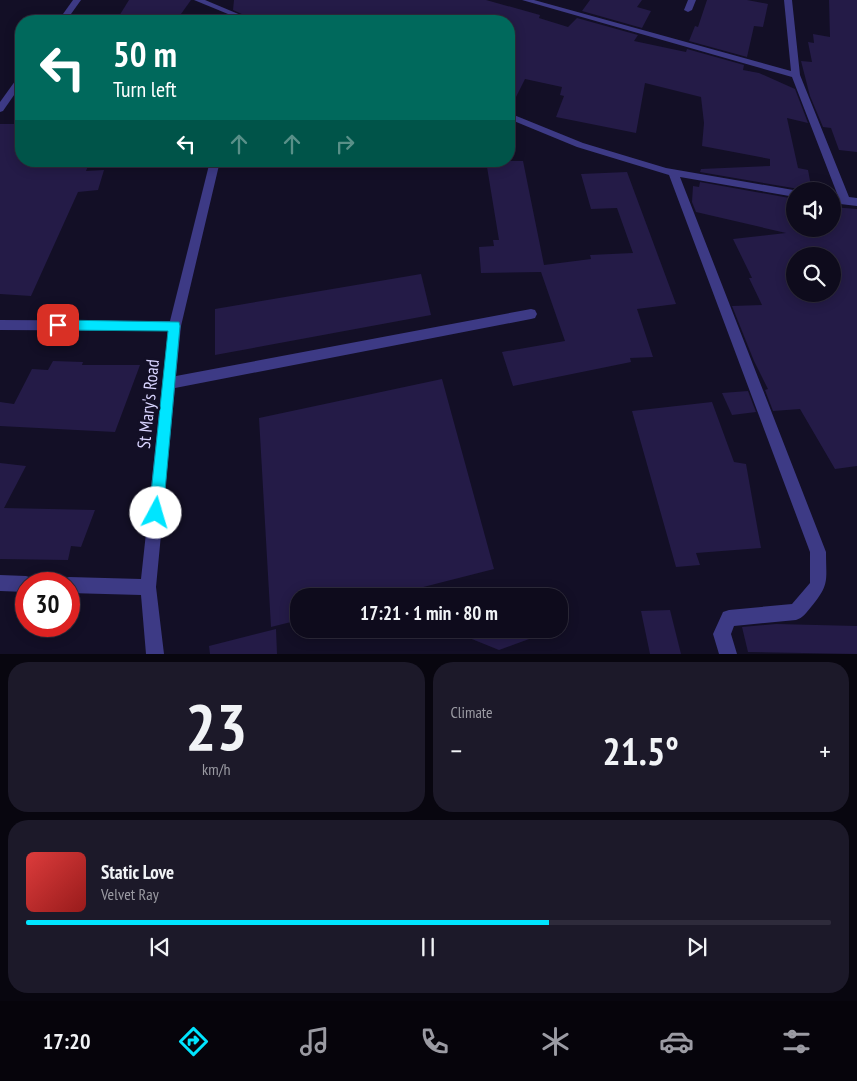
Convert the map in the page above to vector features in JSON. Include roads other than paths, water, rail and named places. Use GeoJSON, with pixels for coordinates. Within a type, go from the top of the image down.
{"type":"FeatureCollection","features":[{"type":"Feature","properties":{"kind":"street"},"geometry":{"type":"LineString","coordinates":[[66,15],[77,0]]}},
{"type":"Feature","properties":{"kind":"street"},"geometry":{"type":"LineString","coordinates":[[198,0],[235,15]]}},
{"type":"Feature","properties":{"kind":"street"},"geometry":{"type":"LineString","coordinates":[[526,0],[796,75]]}},
{"type":"Feature","properties":{"kind":"street"},"geometry":{"type":"LineString","coordinates":[[688,10],[692,0]]}},
{"type":"Feature","properties":{"kind":"street"},"geometry":{"type":"LineString","coordinates":[[788,0],[796,75],[845,201]]}},
{"type":"Feature","properties":{"kind":"street"},"geometry":{"type":"LineString","coordinates":[[0,108],[15,87]]}},
{"type":"Feature","properties":{"kind":"street"},"geometry":{"type":"LineString","coordinates":[[515,118],[580,145],[672,172],[786,191]]}},
{"type":"Feature","properties":{"kind":"street","name":"St Mary's Road"},"geometry":{"type":"LineString","coordinates":[[155,654],[148,587],[175,326],[214,167]]}},
{"type":"Feature","properties":{"kind":"street"},"geometry":{"type":"LineString","coordinates":[[672,172],[818,552],[818,586],[796,612],[729,618],[722,634],[728,654]]}},
{"type":"Feature","properties":{"kind":"street"},"geometry":{"type":"LineString","coordinates":[[841,200],[857,202]]}},
{"type":"Feature","properties":{"kind":"street"},"geometry":{"type":"LineString","coordinates":[[170,383],[531,314]]}},
{"type":"Feature","properties":{"kind":"street"},"geometry":{"type":"LineString","coordinates":[[0,325],[175,326]]}},
{"type":"Feature","properties":{"kind":"street"},"geometry":{"type":"LineString","coordinates":[[0,583],[15,584]]}},
{"type":"Feature","properties":{"kind":"street"},"geometry":{"type":"LineString","coordinates":[[80,585],[148,587]]}}]}
